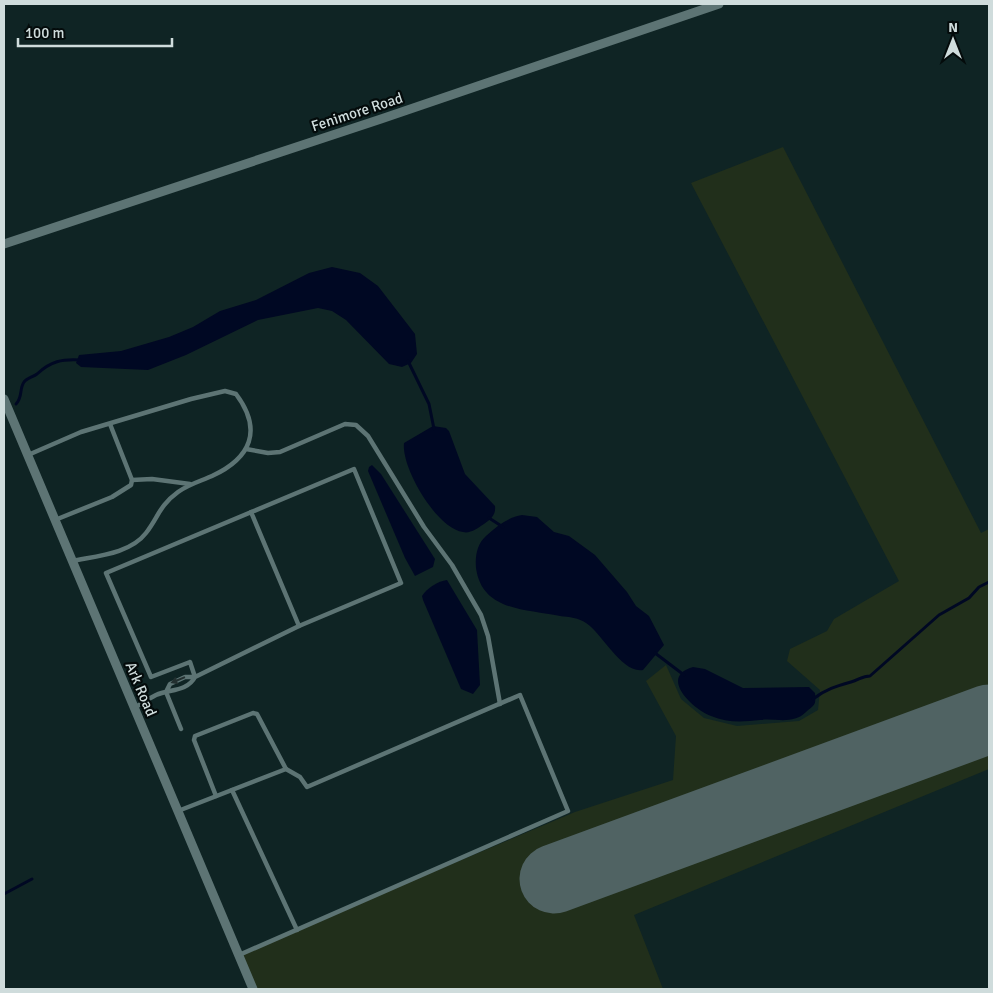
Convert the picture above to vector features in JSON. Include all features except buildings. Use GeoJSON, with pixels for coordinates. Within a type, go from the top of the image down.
{"type":"FeatureCollection","features":[{"type":"Feature","properties":{"kind":"street","name":"Fenimore Road"},"geometry":{"type":"LineString","coordinates":[[4,244],[380,120],[719,4]]}},
{"type":"Feature","properties":{"kind":"street","name":"Ark Road"},"geometry":{"type":"LineString","coordinates":[[4,399],[253,989]]}},
{"type":"Feature","properties":{"kind":"lane"},"geometry":{"type":"LineString","coordinates":[[28,455],[82,432],[191,398],[225,390],[236,394],[248,416],[252,429],[251,442],[246,449],[214,476],[190,484],[166,501],[159,509],[144,535],[134,544],[104,555],[72,561]]}},
{"type":"Feature","properties":{"kind":"lane"},"geometry":{"type":"LineString","coordinates":[[55,520],[112,497],[131,485],[132,480],[110,424]]}},
{"type":"Feature","properties":{"kind":"lane"},"geometry":{"type":"LineString","coordinates":[[246,449],[268,453],[280,452],[345,424],[356,425],[368,436],[424,527],[452,566],[481,615],[488,636],[500,704]]}},
{"type":"Feature","properties":{"kind":"lane"},"geometry":{"type":"LineString","coordinates":[[134,708],[166,692],[192,684],[195,677],[190,662],[151,677],[106,574],[354,469],[401,583],[299,626],[195,677],[185,677],[170,684],[166,692],[181,729]]}},
{"type":"Feature","properties":{"kind":"lane"},"geometry":{"type":"LineString","coordinates":[[132,480],[152,479],[190,484]]}},
{"type":"Feature","properties":{"kind":"lane"},"geometry":{"type":"LineString","coordinates":[[251,512],[299,626]]}},
{"type":"Feature","properties":{"kind":"lane"},"geometry":{"type":"LineString","coordinates":[[216,796],[194,740],[195,736],[253,713],[257,714],[286,769],[300,777],[307,787],[520,695],[568,811],[239,955]]}},
{"type":"Feature","properties":{"kind":"lane"},"geometry":{"type":"LineString","coordinates":[[178,811],[286,769]]}},
{"type":"Feature","properties":{"kind":"lane"},"geometry":{"type":"LineString","coordinates":[[232,790],[297,930]]}},
{"type":"Feature","properties":{"kind":"green space"},"geometry":{"type":"Polygon","coordinates":[[[783,147],[981,533],[989,529],[989,769],[634,915],[663,989],[253,989],[238,954],[575,812],[673,780],[676,736],[646,681],[666,665],[681,699],[704,718],[737,726],[799,721],[818,710],[820,690],[787,661],[790,649],[827,631],[834,619],[899,581],[691,183],[783,147]]]}},
{"type":"Feature","properties":{"kind":"water"},"geometry":{"type":"Polygon","coordinates":[[[332,267],[360,273],[378,286],[415,334],[417,354],[411,363],[402,367],[389,364],[346,320],[332,311],[318,308],[258,320],[186,355],[148,370],[81,367],[76,363],[79,355],[121,351],[169,337],[193,327],[220,311],[256,300],[309,273],[332,267]]]}},
{"type":"Feature","properties":{"kind":"water"},"geometry":{"type":"Polygon","coordinates":[[[433,426],[446,428],[449,431],[465,474],[495,506],[495,512],[491,518],[471,531],[463,532],[442,520],[423,496],[408,467],[404,443],[433,426]]]}},
{"type":"Feature","properties":{"kind":"water"},"geometry":{"type":"Polygon","coordinates":[[[372,465],[381,474],[435,559],[433,567],[415,576],[405,558],[368,471],[372,465]]]}},
{"type":"Feature","properties":{"kind":"water"},"geometry":{"type":"Polygon","coordinates":[[[522,515],[537,517],[554,532],[569,536],[595,555],[627,592],[636,606],[649,616],[664,645],[643,670],[627,666],[592,628],[583,621],[507,606],[487,593],[480,582],[476,568],[476,555],[479,546],[483,539],[498,526],[507,520],[522,515]]]}},
{"type":"Feature","properties":{"kind":"water"},"geometry":{"type":"Polygon","coordinates":[[[447,580],[477,630],[480,685],[473,694],[461,689],[422,596],[433,585],[447,580]]]}},
{"type":"Feature","properties":{"kind":"water"},"geometry":{"type":"Polygon","coordinates":[[[693,667],[705,669],[743,688],[809,687],[815,693],[815,703],[801,716],[790,720],[723,720],[711,716],[696,707],[682,693],[679,678],[683,672],[693,667]]]}},
{"type":"Feature","properties":{"kind":"waterway"},"geometry":{"type":"LineString","coordinates":[[16,404],[20,399],[24,382],[27,379],[57,362],[80,360]]}},
{"type":"Feature","properties":{"kind":"waterway"},"geometry":{"type":"LineString","coordinates":[[408,361],[429,404],[434,429]]}},
{"type":"Feature","properties":{"kind":"waterway"},"geometry":{"type":"LineString","coordinates":[[489,518],[503,527]]}},
{"type":"Feature","properties":{"kind":"waterway"},"geometry":{"type":"LineString","coordinates":[[813,699],[832,688],[870,676],[939,615],[969,598],[979,587],[989,582]]}},
{"type":"Feature","properties":{"kind":"waterway"},"geometry":{"type":"LineString","coordinates":[[655,653],[684,675]]}},
{"type":"Feature","properties":{"kind":"waterway"},"geometry":{"type":"LineString","coordinates":[[4,894],[32,879]]}},
{"type":"Feature","properties":{"kind":"runway"},"geometry":{"type":"LineString","coordinates":[[554,879],[989,719]]}}]}
